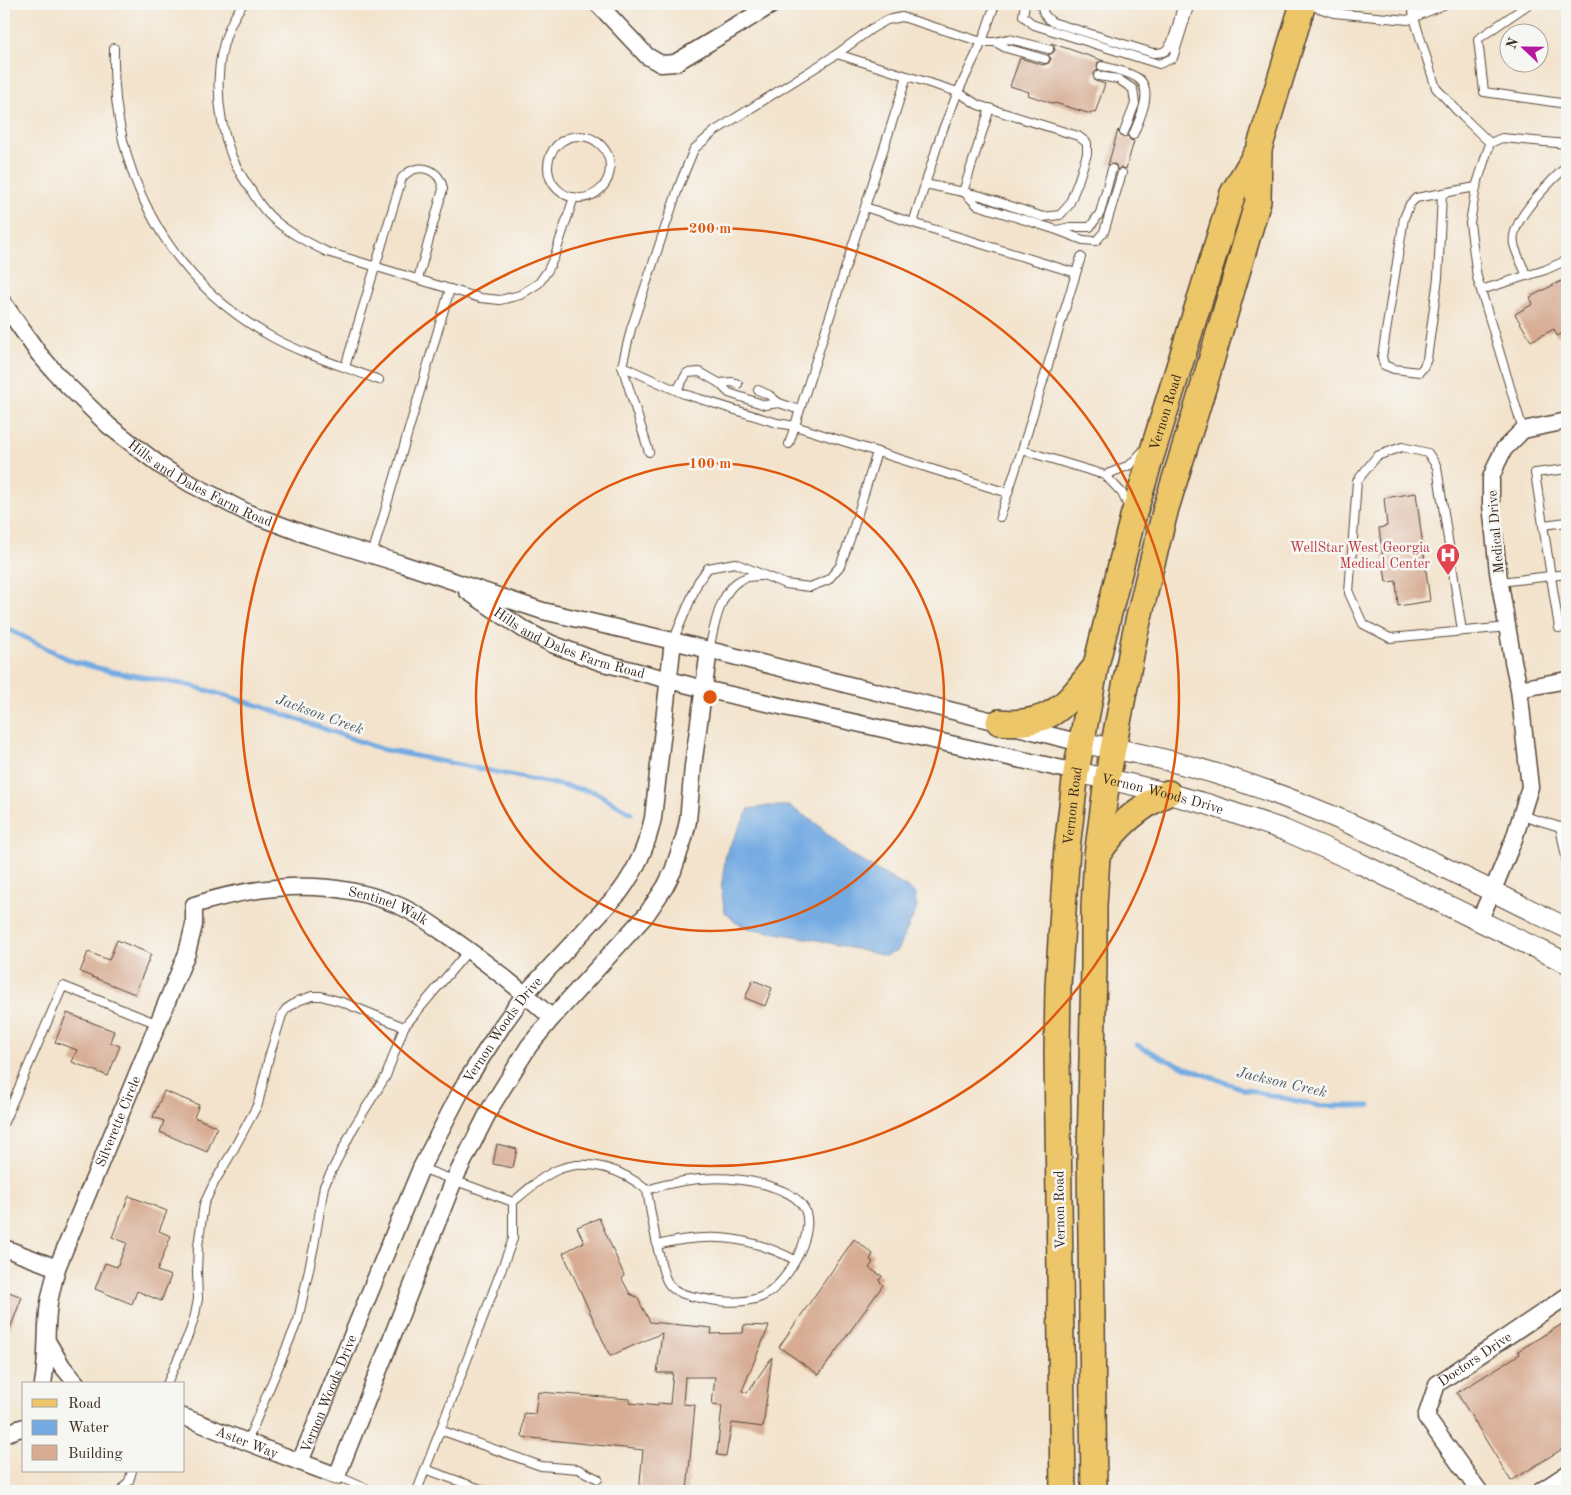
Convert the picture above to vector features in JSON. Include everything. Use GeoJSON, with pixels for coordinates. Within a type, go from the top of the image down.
{"type":"FeatureCollection","features":[{"type":"Feature","properties":{"kind":"main road","name":"Vernon Road"},"geometry":{"type":"LineString","coordinates":[[1063,1491],[1057,1043],[1061,919],[1066,848],[1076,772],[1096,665],[1133,517],[1156,438],[1233,194],[1259,149],[1305,4]]}},
{"type":"Feature","properties":{"kind":"main road","name":"Vernon Road"},"geometry":{"type":"LineString","coordinates":[[1094,1491],[1090,1152],[1094,906],[1097,856],[1107,780],[1135,634],[1166,508],[1258,201],[1259,149]]}},
{"type":"Feature","properties":{"kind":"main road"},"geometry":{"type":"LineString","coordinates":[[999,722],[1024,722],[1037,720],[1049,715],[1073,696],[1096,665]]}},
{"type":"Feature","properties":{"kind":"main road"},"geometry":{"type":"LineString","coordinates":[[1097,856],[1107,840],[1131,816],[1155,799],[1168,793]]}},
{"type":"Feature","properties":{"kind":"street"},"geometry":{"type":"LineString","coordinates":[[598,4],[647,56],[661,64],[675,63],[773,4]]}},
{"type":"Feature","properties":{"kind":"street","name":"Hills and Dales Farm Road"},"geometry":{"type":"LineString","coordinates":[[4,304],[40,354],[73,391],[109,426],[161,466],[218,499],[302,534],[543,611],[673,641]]}},
{"type":"Feature","properties":{"kind":"street"},"geometry":{"type":"LineString","coordinates":[[1523,430],[1567,421]]}},
{"type":"Feature","properties":{"kind":"street","name":"Medical Drive"},"geometry":{"type":"LineString","coordinates":[[1479,921],[1514,839],[1530,787],[1520,689],[1513,661],[1500,582],[1492,513],[1491,478],[1496,463],[1504,449],[1523,430]]}},
{"type":"Feature","properties":{"kind":"street","name":"Hills and Dales Farm Road"},"geometry":{"type":"LineString","coordinates":[[450,580],[523,629],[552,644],[600,662],[704,689]]}},
{"type":"Feature","properties":{"kind":"street"},"geometry":{"type":"LineString","coordinates":[[673,641],[1081,743],[1114,748],[1192,766],[1247,783],[1373,834],[1567,928]]}},
{"type":"Feature","properties":{"kind":"street","name":"Vernon Woods Drive"},"geometry":{"type":"LineString","coordinates":[[300,1462],[421,1168],[465,1083],[504,1022],[525,994],[620,892],[640,861],[647,844],[653,818],[673,641]]}},
{"type":"Feature","properties":{"kind":"street"},"geometry":{"type":"LineString","coordinates":[[337,1476],[454,1180],[470,1145],[529,1046],[646,915],[673,871],[688,821],[693,766],[709,650]]}},
{"type":"Feature","properties":{"kind":"street"},"geometry":{"type":"LineString","coordinates":[[1520,689],[1567,680]]}},
{"type":"Feature","properties":{"kind":"street","name":"Vernon Woods Drive"},"geometry":{"type":"LineString","coordinates":[[704,689],[1168,793],[1238,814],[1284,830],[1352,860],[1567,962]]}},
{"type":"Feature","properties":{"kind":"street","name":"Sentinel Walk"},"geometry":{"type":"LineString","coordinates":[[194,904],[240,892],[278,887],[309,887],[356,892],[397,905],[417,914],[469,950],[552,1018]]}},
{"type":"Feature","properties":{"kind":"street","name":"Silverette Circle"},"geometry":{"type":"LineString","coordinates":[[43,1382],[47,1355],[46,1339],[49,1302],[57,1268],[187,953],[194,925],[194,904]]}},
{"type":"Feature","properties":{"kind":"street"},"geometry":{"type":"LineString","coordinates":[[4,1248],[57,1268]]}},
{"type":"Feature","properties":{"kind":"street","name":"Doctors Drive"},"geometry":{"type":"LineString","coordinates":[[1479,1491],[1426,1417],[1437,1384],[1567,1296]]}},
{"type":"Feature","properties":{"kind":"street"},"geometry":{"type":"LineString","coordinates":[[46,1339],[62,1366],[75,1382]]}},
{"type":"Feature","properties":{"kind":"street","name":"Aster Way"},"geometry":{"type":"LineString","coordinates":[[185,1417],[337,1476]]}},
{"type":"Feature","properties":{"kind":"street"},"geometry":{"type":"LineString","coordinates":[[4,1434],[22,1427]]}},
{"type":"Feature","properties":{"kind":"street"},"geometry":{"type":"LineString","coordinates":[[1541,1491],[1567,1474]]}},
{"type":"Feature","properties":{"kind":"lane"},"geometry":{"type":"LineString","coordinates":[[243,4],[227,33],[220,64],[220,111],[225,135],[232,159],[263,208],[288,230],[310,244],[327,252],[480,298],[500,300],[520,296],[538,284],[548,270],[555,255],[574,197]]}},
{"type":"Feature","properties":{"kind":"lane"},"geometry":{"type":"LineString","coordinates":[[912,223],[941,134],[958,92],[982,42],[995,4]]}},
{"type":"Feature","properties":{"kind":"lane"},"geometry":{"type":"LineString","coordinates":[[1025,4],[1023,16],[1034,25],[1159,64],[1173,58],[1189,7],[1186,4]]}},
{"type":"Feature","properties":{"kind":"lane"},"geometry":{"type":"LineString","coordinates":[[1043,4],[1044,16],[1052,22],[1160,54],[1169,47],[1180,19],[1182,4]]}},
{"type":"Feature","properties":{"kind":"lane"},"geometry":{"type":"LineString","coordinates":[[1305,4],[1334,13],[1408,20],[1446,4]]}},
{"type":"Feature","properties":{"kind":"lane"},"geometry":{"type":"LineString","coordinates":[[1412,4],[1414,18],[1436,88],[1462,117],[1490,143]]}},
{"type":"Feature","properties":{"kind":"lane"},"geometry":{"type":"LineString","coordinates":[[1529,4],[1478,39],[1484,92],[1567,104]]}},
{"type":"Feature","properties":{"kind":"lane"},"geometry":{"type":"LineString","coordinates":[[649,452],[622,366],[631,329],[679,186],[694,149],[715,131],[887,20],[902,17],[982,42],[1009,40],[1048,48]]}},
{"type":"Feature","properties":{"kind":"lane"},"geometry":{"type":"LineString","coordinates":[[995,42],[1006,48],[1045,58]]}},
{"type":"Feature","properties":{"kind":"lane"},"geometry":{"type":"LineString","coordinates":[[114,48],[114,93],[124,146],[132,172],[153,222],[186,268],[222,304],[271,337],[292,347],[379,380]]}},
{"type":"Feature","properties":{"kind":"lane"},"geometry":{"type":"LineString","coordinates":[[836,54],[958,92],[978,105],[1078,136],[1087,143],[1088,154],[1078,182],[1069,206],[1060,216],[1043,217],[981,196],[925,184]]}},
{"type":"Feature","properties":{"kind":"lane"},"geometry":{"type":"LineString","coordinates":[[1102,66],[1137,77],[1144,86],[1146,101],[1133,135]]}},
{"type":"Feature","properties":{"kind":"lane"},"geometry":{"type":"LineString","coordinates":[[789,444],[907,76]]}},
{"type":"Feature","properties":{"kind":"lane"},"geometry":{"type":"LineString","coordinates":[[1098,76],[1118,79],[1133,89],[1135,104],[1124,132]]}},
{"type":"Feature","properties":{"kind":"lane"},"geometry":{"type":"LineString","coordinates":[[963,192],[990,108]]}},
{"type":"Feature","properties":{"kind":"lane"},"geometry":{"type":"LineString","coordinates":[[585,136],[594,140],[605,150],[610,165],[609,175],[597,191],[588,196],[574,197],[568,196],[553,183],[548,163],[557,145],[565,139],[585,136]]}},
{"type":"Feature","properties":{"kind":"lane"},"geometry":{"type":"LineString","coordinates":[[1523,430],[1477,277],[1470,223],[1476,187],[1490,143],[1502,138],[1567,144]]}},
{"type":"Feature","properties":{"kind":"lane"},"geometry":{"type":"LineString","coordinates":[[1527,276],[1513,242],[1517,225],[1543,189],[1567,166]]}},
{"type":"Feature","properties":{"kind":"lane"},"geometry":{"type":"LineString","coordinates":[[345,367],[402,178],[408,171],[417,168],[427,169],[436,174],[442,180],[443,189],[418,279]]}},
{"type":"Feature","properties":{"kind":"lane"},"geometry":{"type":"LineString","coordinates":[[1057,230],[1070,227],[1090,227],[1100,213],[1112,169]]}},
{"type":"Feature","properties":{"kind":"lane"},"geometry":{"type":"LineString","coordinates":[[963,192],[977,205],[1083,240],[1096,241],[1104,232],[1122,173]]}},
{"type":"Feature","properties":{"kind":"lane"},"geometry":{"type":"LineString","coordinates":[[1442,194],[1438,278],[1428,359],[1419,372],[1394,369],[1384,365],[1382,357],[1404,218],[1410,204],[1416,198],[1476,187]]}},
{"type":"Feature","properties":{"kind":"lane"},"geometry":{"type":"LineString","coordinates":[[865,206],[912,223],[1076,273]]}},
{"type":"Feature","properties":{"kind":"lane"},"geometry":{"type":"LineString","coordinates":[[1000,517],[1081,257]]}},
{"type":"Feature","properties":{"kind":"lane"},"geometry":{"type":"LineString","coordinates":[[1481,290],[1527,276],[1567,260]]}},
{"type":"Feature","properties":{"kind":"lane"},"geometry":{"type":"LineString","coordinates":[[372,555],[450,289]]}},
{"type":"Feature","properties":{"kind":"lane"},"geometry":{"type":"LineString","coordinates":[[622,366],[677,390],[777,423],[795,426],[1008,493]]}},
{"type":"Feature","properties":{"kind":"lane"},"geometry":{"type":"LineString","coordinates":[[677,390],[687,373],[700,372],[719,383],[729,393],[765,405],[779,403]]}},
{"type":"Feature","properties":{"kind":"lane"},"geometry":{"type":"LineString","coordinates":[[719,383],[732,382],[738,384]]}},
{"type":"Feature","properties":{"kind":"lane"},"geometry":{"type":"LineString","coordinates":[[758,390],[779,403],[800,410]]}},
{"type":"Feature","properties":{"kind":"lane"},"geometry":{"type":"LineString","coordinates":[[1105,476],[1130,465],[1156,438]]}},
{"type":"Feature","properties":{"kind":"lane"},"geometry":{"type":"LineString","coordinates":[[1462,631],[1437,467],[1428,452],[1402,447],[1377,456],[1357,482],[1349,593],[1363,624],[1390,638],[1508,627]]}},
{"type":"Feature","properties":{"kind":"lane"},"geometry":{"type":"LineString","coordinates":[[1022,450],[1105,476],[1122,493],[1133,517]]}},
{"type":"Feature","properties":{"kind":"lane"},"geometry":{"type":"LineString","coordinates":[[673,641],[698,582],[708,568],[736,563],[762,576],[785,584],[810,588],[828,580],[840,566],[878,452]]}},
{"type":"Feature","properties":{"kind":"lane"},"geometry":{"type":"LineString","coordinates":[[1567,469],[1535,473],[1559,628],[1567,626]]}},
{"type":"Feature","properties":{"kind":"lane"},"geometry":{"type":"LineString","coordinates":[[1543,525],[1567,522]]}},
{"type":"Feature","properties":{"kind":"lane"},"geometry":{"type":"LineString","coordinates":[[1500,582],[1567,574]]}},
{"type":"Feature","properties":{"kind":"lane"},"geometry":{"type":"LineString","coordinates":[[709,650],[720,607],[730,587],[744,578],[762,576]]}},
{"type":"Feature","properties":{"kind":"lane"},"geometry":{"type":"LineString","coordinates":[[1521,815],[1564,827],[1567,862]]}},
{"type":"Feature","properties":{"kind":"lane"},"geometry":{"type":"LineString","coordinates":[[247,1442],[298,1320],[314,1246],[324,1186],[354,1127],[386,1076],[404,1027],[469,950]]}},
{"type":"Feature","properties":{"kind":"lane"},"geometry":{"type":"LineString","coordinates":[[4,1122],[63,986],[158,1024]]}},
{"type":"Feature","properties":{"kind":"lane"},"geometry":{"type":"LineString","coordinates":[[167,1382],[195,1315],[198,1298],[198,1246],[204,1204],[214,1182],[258,1104],[269,1056],[282,1015],[286,1009],[298,1000],[312,996],[321,996],[342,1002],[404,1027]]}},
{"type":"Feature","properties":{"kind":"lane"},"geometry":{"type":"LineString","coordinates":[[513,1202],[535,1184],[557,1170],[583,1165],[610,1168],[620,1172],[647,1190],[662,1268],[668,1283],[674,1290],[698,1298],[714,1300],[745,1300],[761,1297],[774,1290],[795,1260],[805,1238],[807,1230],[804,1206],[796,1198],[784,1192],[751,1181],[716,1177],[681,1180],[647,1190]]}},
{"type":"Feature","properties":{"kind":"lane"},"geometry":{"type":"LineString","coordinates":[[421,1168],[513,1202]]}},
{"type":"Feature","properties":{"kind":"lane"},"geometry":{"type":"LineString","coordinates":[[417,1491],[513,1239],[513,1202]]}},
{"type":"Feature","properties":{"kind":"lane"},"geometry":{"type":"LineString","coordinates":[[657,1245],[692,1238],[727,1238],[762,1246],[795,1260]]}},
{"type":"Feature","properties":{"kind":"lane"},"geometry":{"type":"LineString","coordinates":[[440,1430],[541,1466],[578,1469],[598,1479]]}},
{"type":"Feature","properties":{"kind":"lane"},"geometry":{"type":"LineString","coordinates":[[425,1469],[486,1491]]}},
{"type":"Feature","properties":{"kind":"lane"},"geometry":{"type":"LineString","coordinates":[[121,1491],[129,1481],[132,1472]]}},
{"type":"Feature","properties":{"kind":"lane"},"geometry":{"type":"LineString","coordinates":[[337,1476],[372,1491]]}},
{"type":"Feature","properties":{"kind":"water"},"geometry":{"type":"Polygon","coordinates":[[[766,806],[789,806],[817,824],[848,853],[914,892],[917,908],[897,951],[885,956],[817,940],[747,928],[735,922],[725,912],[721,889],[726,853],[749,809],[766,806]]]}},
{"type":"Feature","properties":{"kind":"building"},"geometry":{"type":"Polygon","coordinates":[[[1051,43],[1104,61],[1098,62],[1097,67],[1099,70],[1093,75],[1095,81],[1105,84],[1095,113],[1092,112],[1091,114],[1054,104],[1028,95],[1029,92],[1010,86],[1020,58],[1043,65],[1049,63],[1051,58],[1048,55],[1055,50],[1051,43]]]}},
{"type":"Feature","properties":{"kind":"building"},"geometry":{"type":"Polygon","coordinates":[[[1118,130],[1122,137],[1128,136],[1130,140],[1134,141],[1126,169],[1121,167],[1117,170],[1116,165],[1108,165],[1118,130]]]}},
{"type":"Feature","properties":{"kind":"building"},"geometry":{"type":"Polygon","coordinates":[[[1567,278],[1567,331],[1557,336],[1554,329],[1531,341],[1515,314],[1533,304],[1530,297],[1567,278]]]}},
{"type":"Feature","properties":{"kind":"building"},"geometry":{"type":"Polygon","coordinates":[[[1416,493],[1430,601],[1398,606],[1396,581],[1386,582],[1379,528],[1387,526],[1384,498],[1416,493]]]}},
{"type":"Feature","properties":{"kind":"building"},"geometry":{"type":"Polygon","coordinates":[[[117,940],[151,954],[135,994],[80,972],[88,952],[109,960],[117,940]]]}},
{"type":"Feature","properties":{"kind":"building"},"geometry":{"type":"Polygon","coordinates":[[[753,980],[772,988],[765,1006],[745,998],[753,980]]]}},
{"type":"Feature","properties":{"kind":"building"},"geometry":{"type":"Polygon","coordinates":[[[67,1013],[114,1031],[110,1042],[120,1046],[108,1076],[72,1062],[77,1050],[55,1042],[67,1013]]]}},
{"type":"Feature","properties":{"kind":"building"},"geometry":{"type":"Polygon","coordinates":[[[164,1091],[199,1105],[194,1117],[217,1127],[207,1152],[160,1132],[164,1121],[153,1117],[164,1091]]]}},
{"type":"Feature","properties":{"kind":"building"},"geometry":{"type":"Polygon","coordinates":[[[497,1144],[517,1149],[513,1168],[493,1164],[497,1144]]]}},
{"type":"Feature","properties":{"kind":"building"},"geometry":{"type":"Polygon","coordinates":[[[129,1196],[167,1211],[159,1231],[171,1236],[157,1271],[171,1276],[161,1301],[137,1291],[132,1304],[95,1289],[105,1263],[117,1267],[127,1243],[112,1237],[129,1196]]]}},
{"type":"Feature","properties":{"kind":"building"},"geometry":{"type":"Polygon","coordinates":[[[599,1218],[624,1275],[622,1279],[630,1294],[637,1297],[650,1322],[712,1328],[711,1334],[743,1333],[744,1325],[769,1326],[742,1391],[747,1393],[772,1357],[763,1427],[732,1423],[726,1456],[717,1455],[722,1406],[712,1405],[715,1377],[685,1377],[683,1404],[695,1405],[687,1491],[639,1491],[643,1450],[522,1437],[524,1413],[535,1414],[538,1392],[630,1399],[630,1403],[658,1406],[658,1403],[670,1404],[673,1373],[657,1373],[662,1333],[610,1356],[563,1253],[584,1242],[577,1227],[599,1218]]]}},
{"type":"Feature","properties":{"kind":"building"},"geometry":{"type":"Polygon","coordinates":[[[854,1239],[873,1254],[870,1260],[873,1262],[869,1268],[882,1276],[879,1281],[883,1285],[819,1375],[779,1347],[854,1239]]]}},
{"type":"Feature","properties":{"kind":"building"},"geometry":{"type":"Polygon","coordinates":[[[4,1290],[22,1297],[5,1342],[4,1342],[4,1290]]]}},
{"type":"Feature","properties":{"kind":"building"},"geometry":{"type":"Polygon","coordinates":[[[1567,1321],[1567,1446],[1511,1481],[1457,1393],[1520,1354],[1518,1351],[1567,1321]]]}},
{"type":"Feature","properties":{"kind":"waterway","name":"Jackson Creek"},"geometry":{"type":"LineString","coordinates":[[4,627],[72,661],[109,671],[188,685],[257,705],[381,749],[595,792],[631,813]]}},
{"type":"Feature","properties":{"kind":"waterway","name":"Jackson Creek"},"geometry":{"type":"LineString","coordinates":[[1137,1045],[1169,1061],[1243,1089],[1319,1106],[1369,1106]]}},
{"type":"Feature","properties":{"kind":"place","name":"WellStar West Georgia Medical Center"},"geometry":{"type":"Point","coordinates":[1448,576]}}]}
